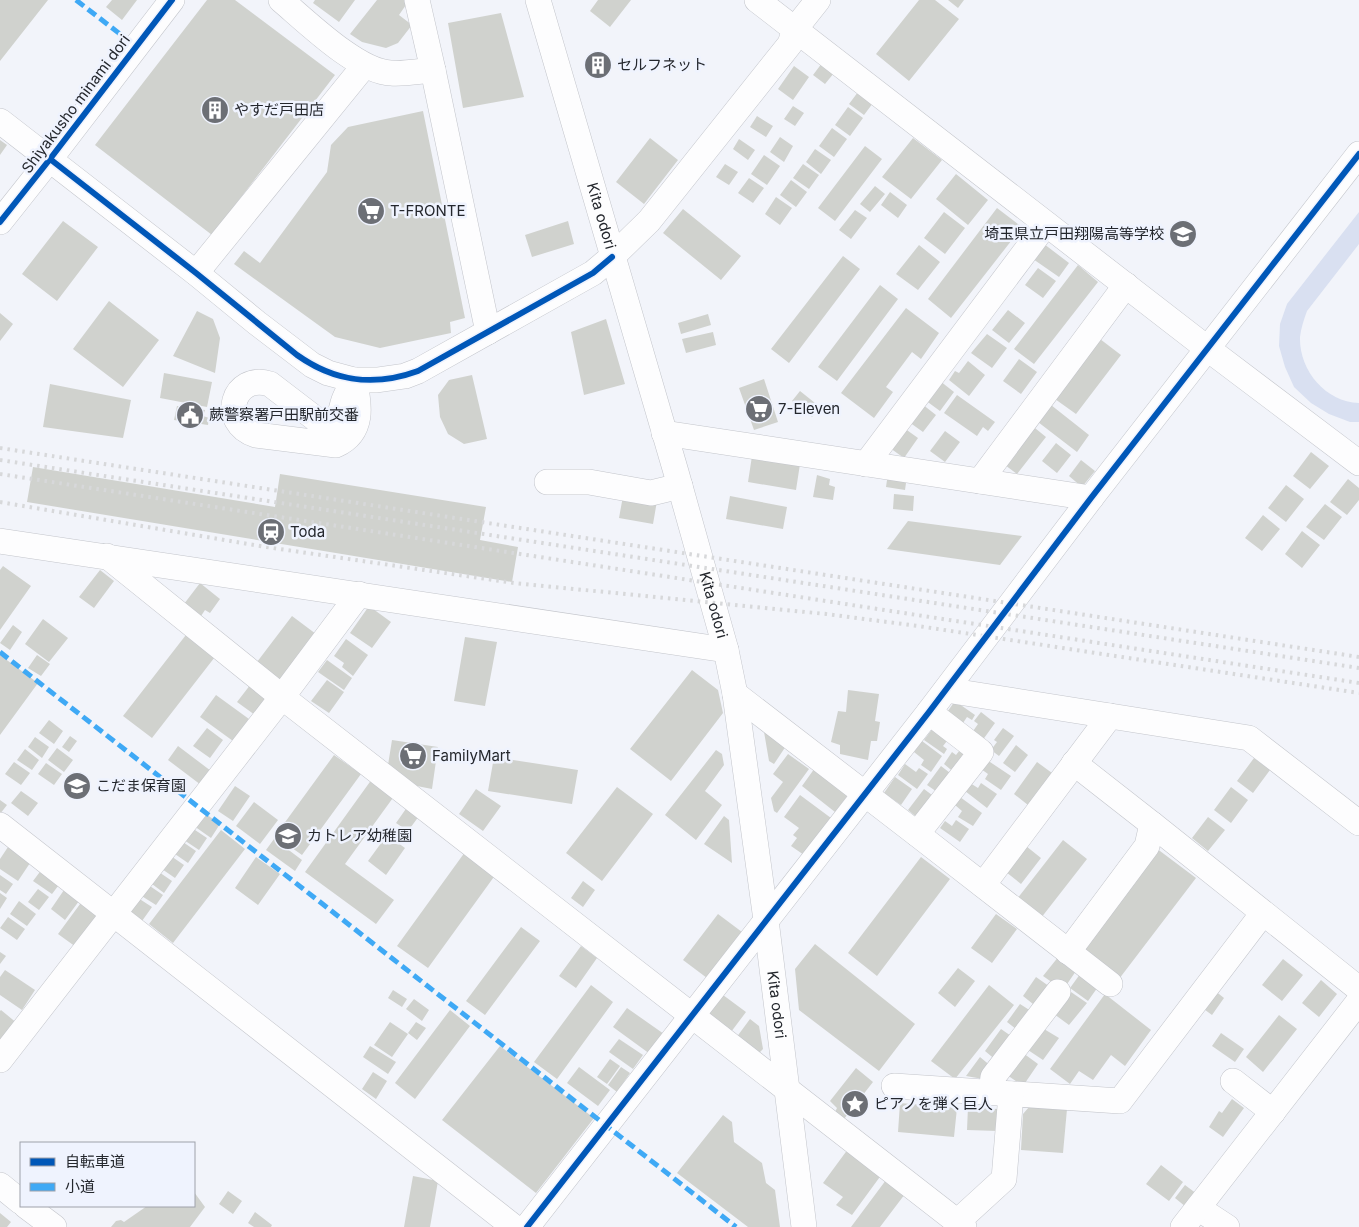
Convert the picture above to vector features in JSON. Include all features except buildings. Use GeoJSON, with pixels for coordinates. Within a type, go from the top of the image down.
{"type":"FeatureCollection","features":[{"type":"Feature","properties":{"kind":"street","name":"Shiyakusho minami dori"},"geometry":{"type":"LineString","coordinates":[[0,222],[172,0]]}},
{"type":"Feature","properties":{"kind":"street"},"geometry":{"type":"LineString","coordinates":[[281,0],[364,66],[390,73],[434,70]]}},
{"type":"Feature","properties":{"kind":"street"},"geometry":{"type":"LineString","coordinates":[[417,0],[434,70],[488,332]]}},
{"type":"Feature","properties":{"kind":"street","name":"Kita odori"},"geometry":{"type":"LineString","coordinates":[[538,0],[726,650],[735,694],[766,920],[804,1227]]}},
{"type":"Feature","properties":{"kind":"street"},"geometry":{"type":"LineString","coordinates":[[757,0],[1208,349],[1359,463]]}},
{"type":"Feature","properties":{"kind":"street"},"geometry":{"type":"LineString","coordinates":[[0,121],[312,365],[328,373],[354,380],[378,380],[405,376],[418,371],[592,273],[612,257],[668,198],[790,44],[795,29],[818,0]]}},
{"type":"Feature","properties":{"kind":"street"},"geometry":{"type":"LineString","coordinates":[[196,273],[364,66]]}},
{"type":"Feature","properties":{"kind":"street"},"geometry":{"type":"LineString","coordinates":[[527,1227],[865,795],[1091,498],[1359,154]]}},
{"type":"Feature","properties":{"kind":"street"},"geometry":{"type":"LineString","coordinates":[[866,464],[1046,224]]}},
{"type":"Feature","properties":{"kind":"street"},"geometry":{"type":"LineString","coordinates":[[980,481],[1126,285]]}},
{"type":"Feature","properties":{"kind":"street"},"geometry":{"type":"LineString","coordinates":[[354,380],[360,404],[355,428],[336,445],[248,433],[240,427],[235,419],[233,410],[238,392],[254,382],[263,381],[270,384],[321,423],[332,425],[338,419],[343,401],[354,380]]}},
{"type":"Feature","properties":{"kind":"street"},"geometry":{"type":"LineString","coordinates":[[664,433],[1091,498]]}},
{"type":"Feature","properties":{"kind":"street"},"geometry":{"type":"LineString","coordinates":[[547,482],[589,482],[651,493],[680,486]]}},
{"type":"Feature","properties":{"kind":"street"},"geometry":{"type":"LineString","coordinates":[[0,541],[726,650]]}},
{"type":"Feature","properties":{"kind":"street"},"geometry":{"type":"LineString","coordinates":[[107,556],[282,697],[960,1224],[1004,1179],[1001,1093],[993,1078],[1058,992]]}},
{"type":"Feature","properties":{"kind":"street"},"geometry":{"type":"LineString","coordinates":[[0,1060],[282,697],[359,594]]}},
{"type":"Feature","properties":{"kind":"street"},"geometry":{"type":"LineString","coordinates":[[946,690],[1249,738],[1359,823]]}},
{"type":"Feature","properties":{"kind":"street"},"geometry":{"type":"LineString","coordinates":[[735,694],[1110,984]]}},
{"type":"Feature","properties":{"kind":"street"},"geometry":{"type":"LineString","coordinates":[[917,834],[981,752],[929,712]]}},
{"type":"Feature","properties":{"kind":"street"},"geometry":{"type":"LineString","coordinates":[[983,885],[1110,716]]}},
{"type":"Feature","properties":{"kind":"street"},"geometry":{"type":"LineString","coordinates":[[1074,763],[1359,989]]}},
{"type":"Feature","properties":{"kind":"street"},"geometry":{"type":"LineString","coordinates":[[1068,952],[1147,846],[1152,824]]}},
{"type":"Feature","properties":{"kind":"street"},"geometry":{"type":"LineString","coordinates":[[0,825],[514,1227]]}},
{"type":"Feature","properties":{"kind":"street"},"geometry":{"type":"LineString","coordinates":[[894,1086],[1120,1101],[1263,913]]}},
{"type":"Feature","properties":{"kind":"street"},"geometry":{"type":"LineString","coordinates":[[1183,1227],[1359,1001]]}},
{"type":"Feature","properties":{"kind":"street"},"geometry":{"type":"LineString","coordinates":[[1233,1081],[1273,1112]]}},
{"type":"Feature","properties":{"kind":"street"},"geometry":{"type":"LineString","coordinates":[[0,1185],[20,1201]]}},
{"type":"Feature","properties":{"kind":"street"},"geometry":{"type":"LineString","coordinates":[[27,1207],[54,1227]]}},
{"type":"Feature","properties":{"kind":"street"},"geometry":{"type":"LineString","coordinates":[[1198,1208],[1227,1227]]}},
{"type":"Feature","properties":{"kind":"shaded area"},"geometry":{"type":"Polygon","coordinates":[[[1359,212],[1359,244],[1307,311],[1300,337],[1304,361],[1316,382],[1335,397],[1359,403],[1359,422],[1350,422],[1329,414],[1311,403],[1294,387],[1285,367],[1279,346],[1280,324],[1287,304],[1359,212]]]}},
{"type":"Feature","properties":{"kind":"railway"},"geometry":{"type":"LineString","coordinates":[[0,448],[1359,657]]}},
{"type":"Feature","properties":{"kind":"railway"},"geometry":{"type":"LineString","coordinates":[[0,460],[1359,668]]}},
{"type":"Feature","properties":{"kind":"railway"},"geometry":{"type":"LineString","coordinates":[[0,474],[1359,683]]}},
{"type":"Feature","properties":{"kind":"railway"},"geometry":{"type":"LineString","coordinates":[[0,502],[266,547],[514,583],[826,614],[918,626],[1359,693]]}},
{"type":"Feature","properties":{"kind":"marked path"},"geometry":{"type":"LineString","coordinates":[[76,0],[120,34]]}},
{"type":"Feature","properties":{"kind":"marked path"},"geometry":{"type":"LineString","coordinates":[[0,652],[736,1227]]}},
{"type":"Feature","properties":{"kind":"cycle path"},"geometry":{"type":"LineString","coordinates":[[0,222],[172,0]]}},
{"type":"Feature","properties":{"kind":"cycle path"},"geometry":{"type":"LineString","coordinates":[[527,1227],[929,712],[1091,498],[1359,154]]}},
{"type":"Feature","properties":{"kind":"cycle path"},"geometry":{"type":"LineString","coordinates":[[50,159],[297,355],[326,371],[355,379],[386,379],[418,371],[593,273],[612,257]]}},
{"type":"Feature","properties":{"kind":"place","name":"セルフネット"},"geometry":{"type":"Point","coordinates":[598,65]}},
{"type":"Feature","properties":{"kind":"place","name":"やすだ戸田店"},"geometry":{"type":"Point","coordinates":[215,110]}},
{"type":"Feature","properties":{"kind":"place","name":"T-FRONTE"},"geometry":{"type":"Point","coordinates":[371,211]}},
{"type":"Feature","properties":{"kind":"place","name":"埼玉県立戸田翔陽高等学校"},"geometry":{"type":"Point","coordinates":[1183,234]}},
{"type":"Feature","properties":{"kind":"place","name":"7-Eleven"},"geometry":{"type":"Point","coordinates":[759,409]}},
{"type":"Feature","properties":{"kind":"place","name":"蕨警察署戸田駅前交番"},"geometry":{"type":"Point","coordinates":[190,415]}},
{"type":"Feature","properties":{"kind":"place","name":"Toda"},"geometry":{"type":"Point","coordinates":[271,532]}},
{"type":"Feature","properties":{"kind":"place","name":"FamilyMart"},"geometry":{"type":"Point","coordinates":[413,756]}},
{"type":"Feature","properties":{"kind":"place","name":"こだま保育園"},"geometry":{"type":"Point","coordinates":[77,786]}},
{"type":"Feature","properties":{"kind":"place","name":"カトレア幼稚園"},"geometry":{"type":"Point","coordinates":[288,836]}},
{"type":"Feature","properties":{"kind":"place","name":"ピアノを弾く巨人"},"geometry":{"type":"Point","coordinates":[855,1104]}}]}
